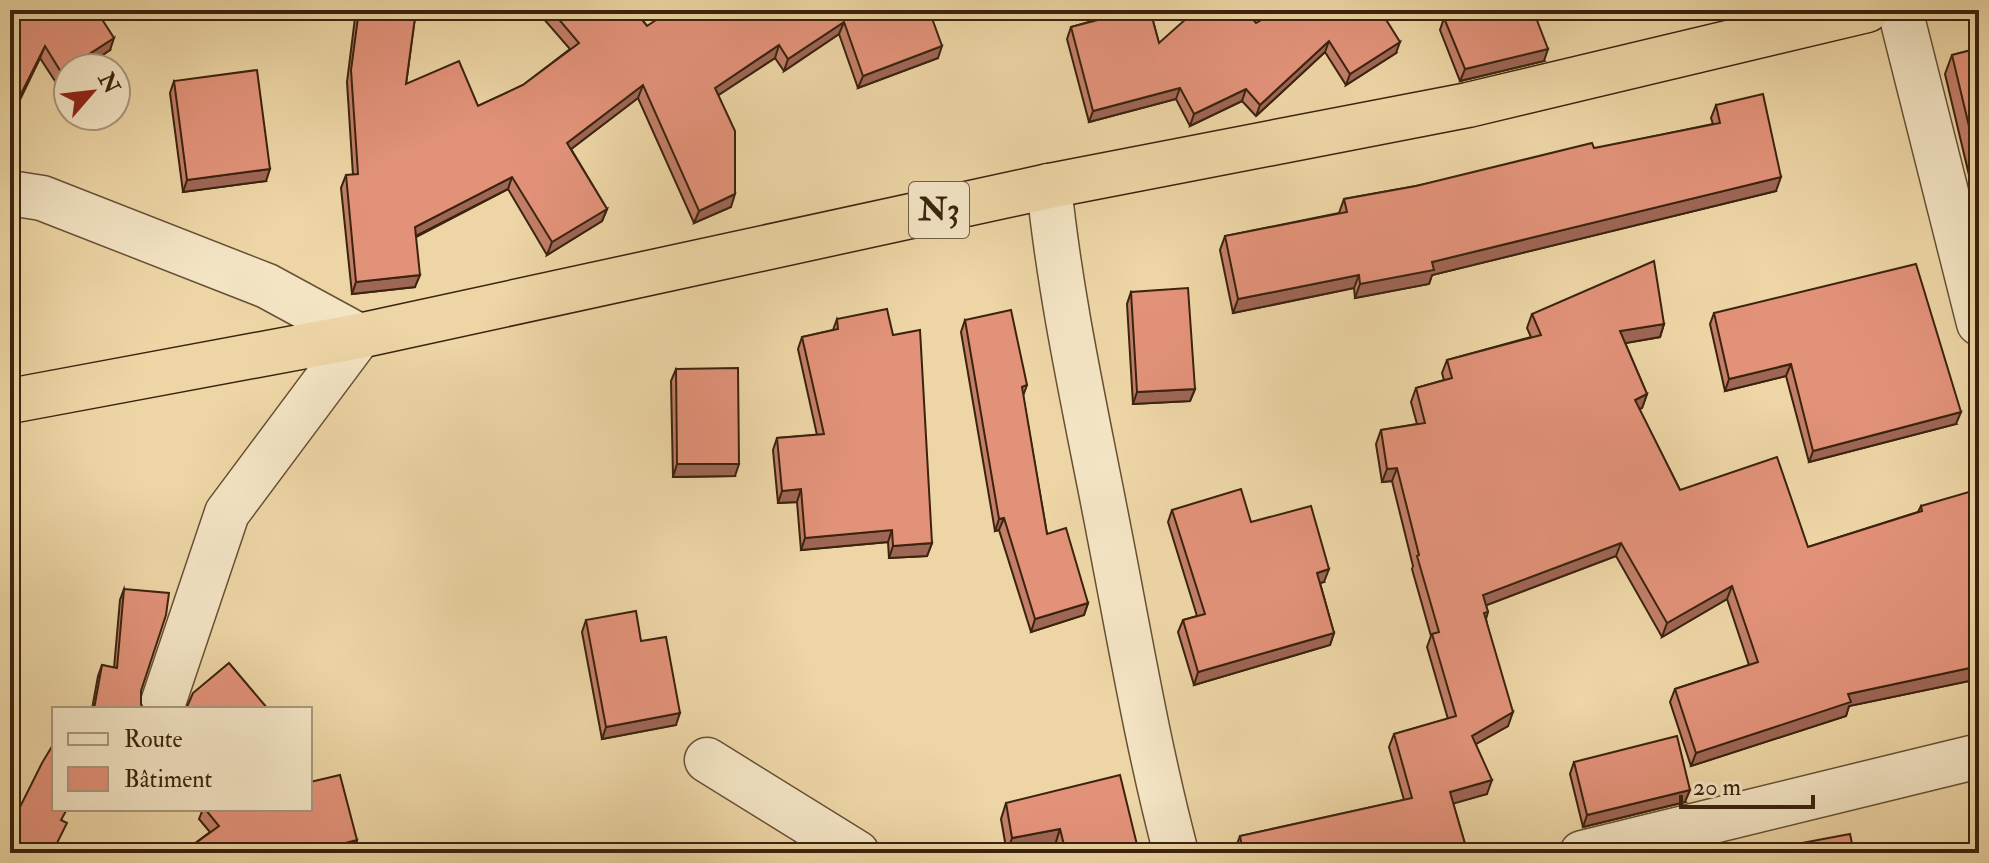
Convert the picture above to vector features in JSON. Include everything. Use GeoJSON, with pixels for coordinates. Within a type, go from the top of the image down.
{"type":"FeatureCollection","features":[{"type":"Feature","properties":{"kind":"highway","name":"N3"},"geometry":{"type":"LineString","coordinates":[[10,401],[359,336],[1049,186],[1468,105],[1867,10]]}},
{"type":"Feature","properties":{"kind":"street"},"geometry":{"type":"LineString","coordinates":[[1900,10],[1979,323]]}},
{"type":"Feature","properties":{"kind":"street"},"geometry":{"type":"LineString","coordinates":[[1049,186],[1069,334],[1140,702],[1176,853]]}},
{"type":"Feature","properties":{"kind":"street"},"geometry":{"type":"LineString","coordinates":[[10,193],[42,198],[267,286],[359,336],[227,513],[162,707]]}},
{"type":"Feature","properties":{"kind":"street"},"geometry":{"type":"LineString","coordinates":[[1582,853],[1979,756]]}},
{"type":"Feature","properties":{"kind":"street"},"geometry":{"type":"LineString","coordinates":[[707,760],[857,853]]}},
{"type":"Feature","properties":{"kind":"building"},"geometry":{"type":"Polygon","coordinates":[[[10,10],[96,10],[114,38],[92,52],[52,52],[52,57],[45,46],[14,103],[17,102],[10,117],[10,10]]]}},
{"type":"Feature","properties":{"kind":"building"},"geometry":{"type":"Polygon","coordinates":[[[359,10],[416,10],[406,84],[459,61],[478,106],[523,85],[579,43],[551,10],[634,10],[647,26],[671,10],[929,10],[942,46],[863,76],[844,22],[788,59],[779,45],[715,88],[735,131],[735,194],[699,211],[643,85],[567,143],[607,209],[552,242],[512,177],[415,227],[420,275],[356,282],[346,175],[358,174],[351,70],[359,10]]]}},
{"type":"Feature","properties":{"kind":"building"},"geometry":{"type":"Polygon","coordinates":[[[1106,10],[1150,10],[1159,43],[1196,10],[1245,10],[1256,23],[1278,10],[1380,10],[1400,42],[1350,74],[1329,41],[1260,105],[1246,89],[1194,114],[1180,88],[1093,111],[1071,27],[1113,16],[1106,10]]]}},
{"type":"Feature","properties":{"kind":"building"},"geometry":{"type":"Polygon","coordinates":[[[1466,10],[1533,10],[1548,49],[1465,69],[1444,18],[1466,10]]]}},
{"type":"Feature","properties":{"kind":"building"},"geometry":{"type":"Polygon","coordinates":[[[1979,48],[1979,168],[1952,55],[1979,48]]]}},
{"type":"Feature","properties":{"kind":"building"},"geometry":{"type":"Polygon","coordinates":[[[257,70],[270,169],[187,180],[174,81],[257,70]]]}},
{"type":"Feature","properties":{"kind":"building"},"geometry":{"type":"Polygon","coordinates":[[[1763,94],[1781,177],[1432,262],[1434,270],[1360,284],[1359,275],[1238,299],[1225,236],[1347,212],[1344,199],[1416,186],[1592,143],[1594,148],[1720,123],[1716,105],[1763,94]]]}},
{"type":"Feature","properties":{"kind":"building"},"geometry":{"type":"Polygon","coordinates":[[[1654,261],[1664,324],[1620,331],[1647,394],[1635,400],[1680,490],[1777,457],[1808,547],[1922,511],[1921,506],[1979,489],[1979,584],[1969,587],[1979,634],[1979,666],[1848,694],[1851,702],[1696,753],[1675,689],[1758,662],[1732,586],[1667,623],[1621,543],[1483,595],[1488,612],[1484,613],[1513,712],[1472,736],[1492,780],[1450,792],[1465,844],[1433,853],[1428,853],[1427,848],[1404,853],[1243,853],[1240,836],[1412,798],[1394,734],[1456,716],[1432,634],[1439,632],[1417,556],[1397,468],[1387,469],[1381,430],[1425,423],[1416,388],[1452,378],[1447,360],[1541,335],[1532,314],[1654,261]]]}},
{"type":"Feature","properties":{"kind":"building"},"geometry":{"type":"Polygon","coordinates":[[[1916,264],[1961,412],[1813,451],[1791,364],[1729,379],[1714,313],[1916,264]]]}},
{"type":"Feature","properties":{"kind":"building"},"geometry":{"type":"Polygon","coordinates":[[[1188,288],[1195,389],[1137,392],[1131,292],[1188,288]]]}},
{"type":"Feature","properties":{"kind":"building"},"geometry":{"type":"Polygon","coordinates":[[[887,309],[893,335],[920,330],[932,543],[893,546],[892,530],[805,538],[801,489],[782,491],[777,438],[824,434],[802,337],[838,329],[837,319],[887,309]]]}},
{"type":"Feature","properties":{"kind":"building"},"geometry":{"type":"Polygon","coordinates":[[[1011,310],[1027,385],[1022,387],[1047,534],[1066,528],[1088,603],[1035,619],[1004,518],[999,519],[965,320],[1011,310]]]}},
{"type":"Feature","properties":{"kind":"building"},"geometry":{"type":"Polygon","coordinates":[[[738,368],[739,464],[677,464],[676,369],[738,368]]]}},
{"type":"Feature","properties":{"kind":"building"},"geometry":{"type":"Polygon","coordinates":[[[1241,489],[1251,522],[1311,506],[1329,569],[1317,573],[1334,633],[1198,672],[1183,620],[1205,614],[1172,510],[1241,489]]]}},
{"type":"Feature","properties":{"kind":"building"},"geometry":{"type":"Polygon","coordinates":[[[124,589],[169,593],[166,615],[141,691],[142,707],[94,707],[102,665],[117,668],[124,589]]]}},
{"type":"Feature","properties":{"kind":"building"},"geometry":{"type":"Polygon","coordinates":[[[636,611],[641,641],[666,637],[680,713],[606,727],[586,620],[636,611]]]}},
{"type":"Feature","properties":{"kind":"building"},"geometry":{"type":"Polygon","coordinates":[[[229,663],[266,707],[187,707],[193,693],[229,663]]]}},
{"type":"Feature","properties":{"kind":"building"},"geometry":{"type":"Polygon","coordinates":[[[1677,736],[1690,790],[1587,815],[1574,762],[1677,736]]]}},
{"type":"Feature","properties":{"kind":"building"},"geometry":{"type":"Polygon","coordinates":[[[52,746],[52,811],[66,811],[61,820],[67,823],[52,853],[10,853],[10,827],[52,746]]]}},
{"type":"Feature","properties":{"kind":"building"},"geometry":{"type":"Polygon","coordinates":[[[340,775],[357,840],[334,846],[336,853],[182,853],[219,826],[207,811],[312,811],[312,782],[340,775]]]}},
{"type":"Feature","properties":{"kind":"building"},"geometry":{"type":"Polygon","coordinates":[[[1120,775],[1139,853],[1066,853],[1060,829],[1012,838],[1006,803],[1120,775]]]}},
{"type":"Feature","properties":{"kind":"building"},"geometry":{"type":"Polygon","coordinates":[[[1850,834],[1854,853],[1787,853],[1786,846],[1850,834]]]}}]}
